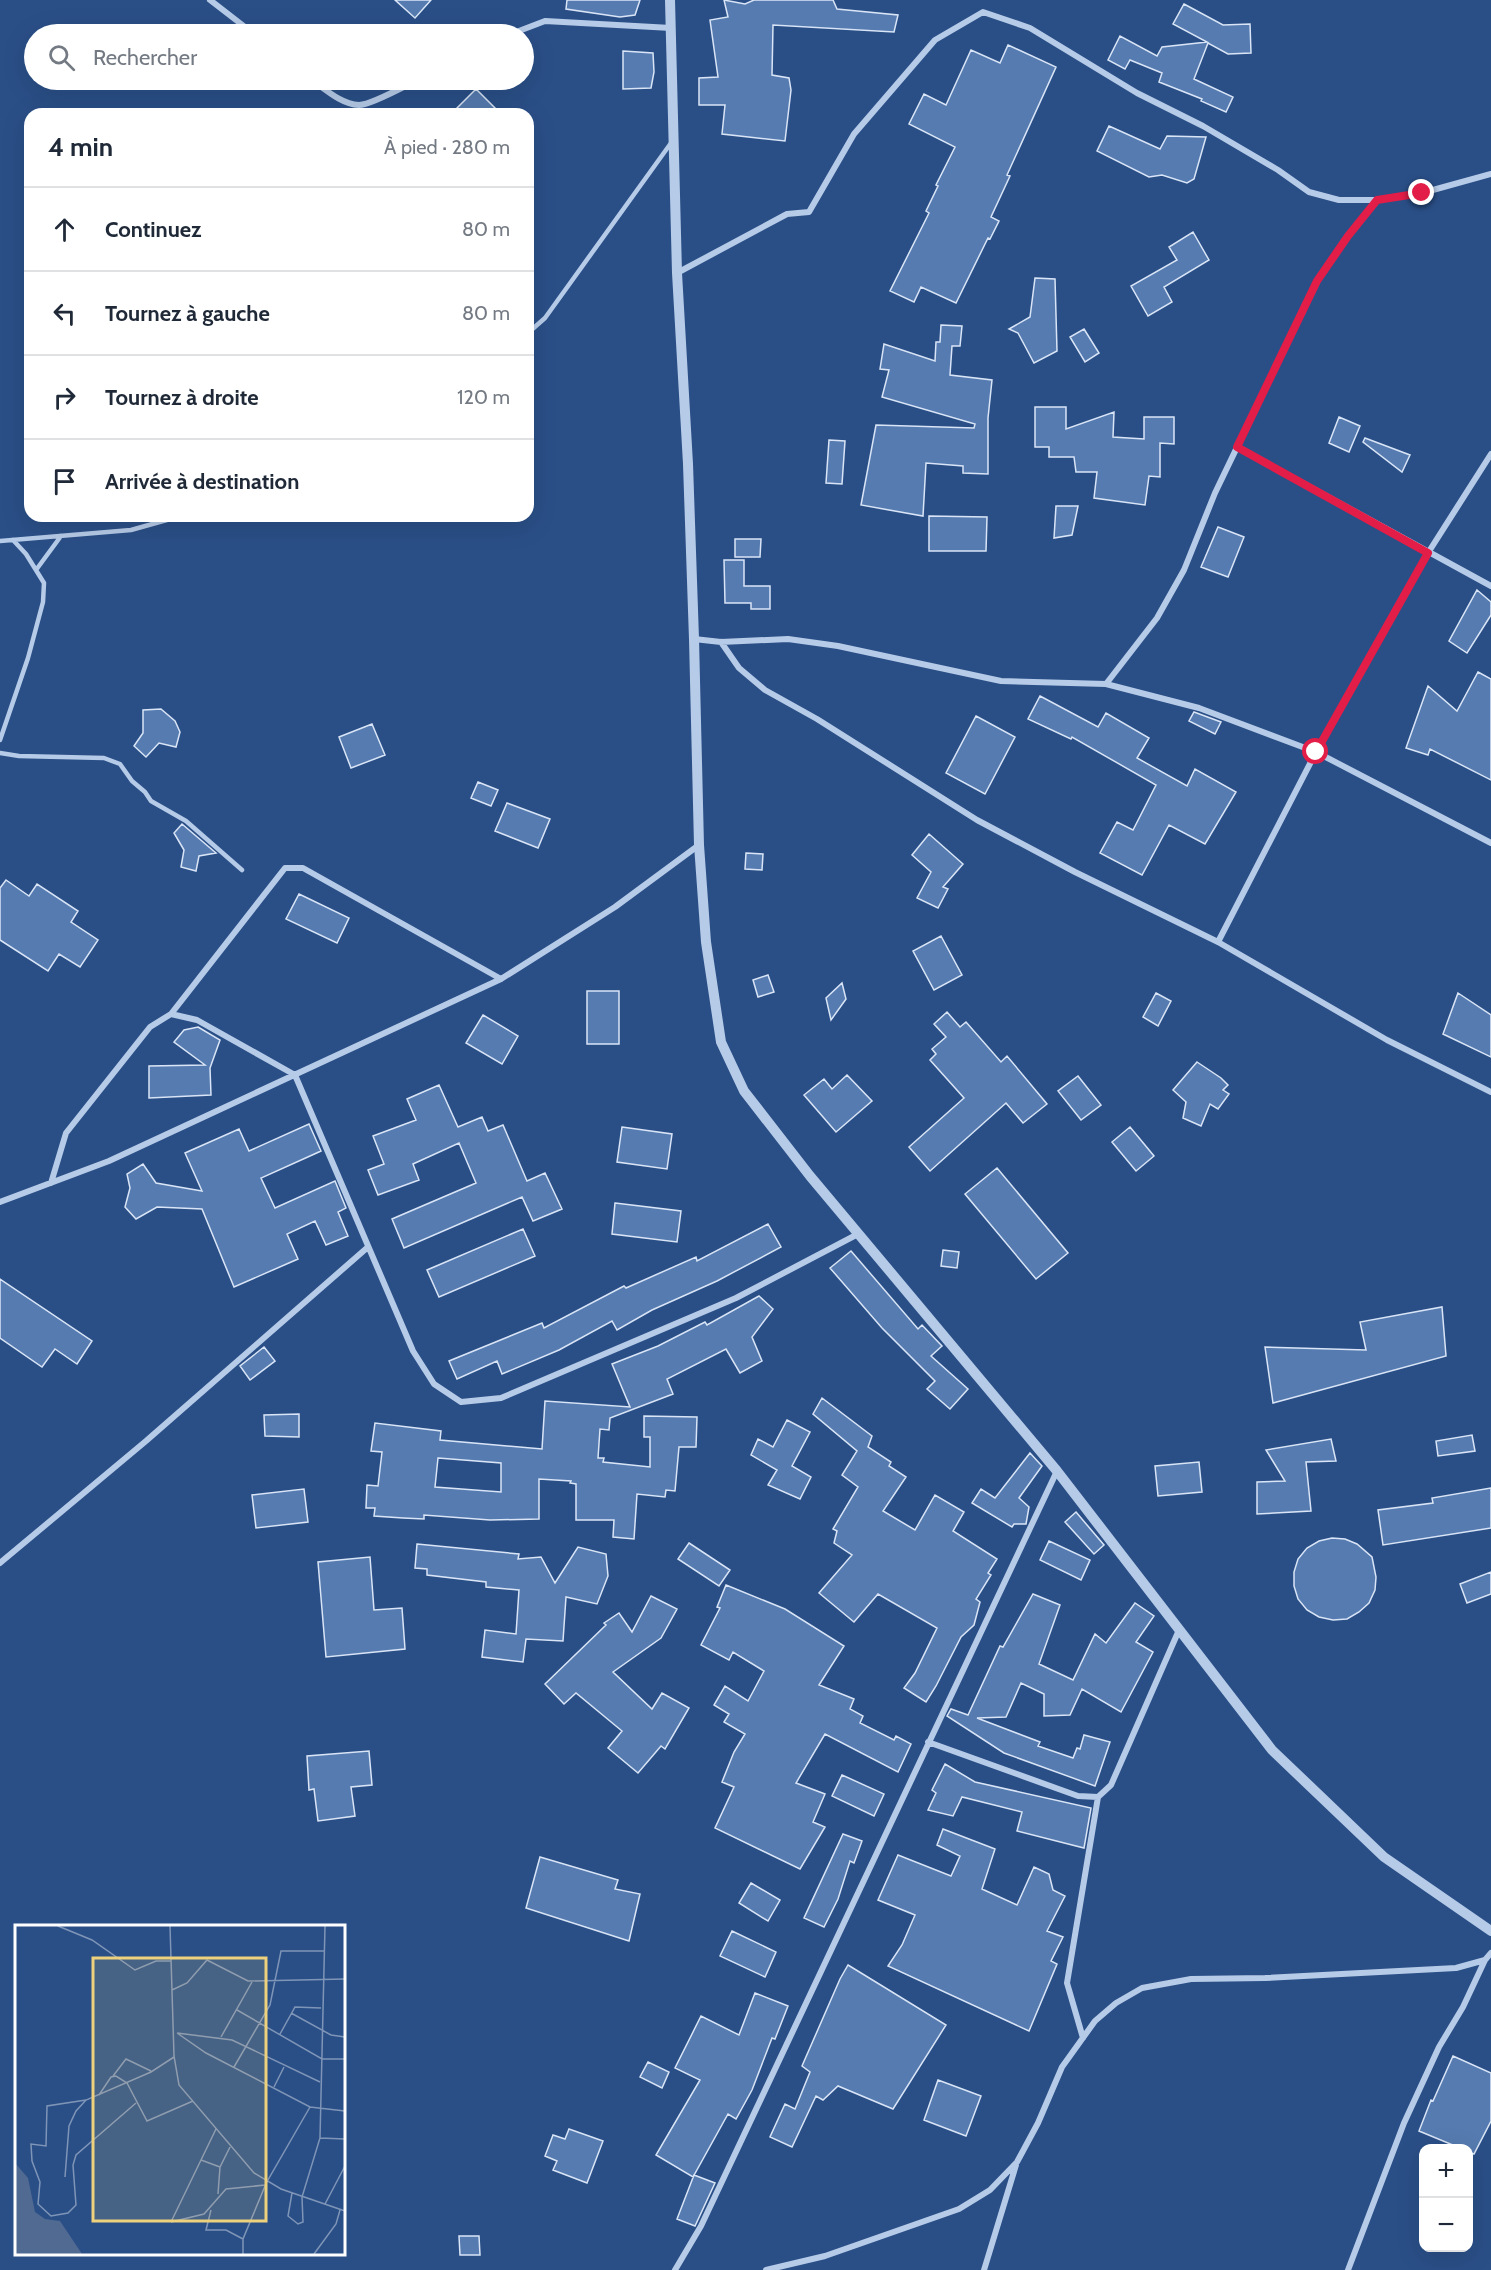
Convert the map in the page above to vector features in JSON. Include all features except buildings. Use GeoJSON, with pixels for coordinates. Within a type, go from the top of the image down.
{"type":"FeatureCollection","features":[{"type":"Feature","properties":{"kind":"street"},"geometry":{"type":"LineString","coordinates":[[210,0],[241,24]]}},
{"type":"Feature","properties":{"kind":"street"},"geometry":{"type":"LineString","coordinates":[[670,0],[672,141],[688,464],[699,846],[706,942],[721,1042],[744,1091],[810,1176],[1057,1471],[1272,1750],[1384,1857],[1491,1931]]}},
{"type":"Feature","properties":{"kind":"street"},"geometry":{"type":"LineString","coordinates":[[677,273],[788,214],[809,212],[854,134],[928,48],[936,40],[983,12],[1029,28],[1137,93],[1203,126],[1268,164],[1309,192],[1339,201],[1377,200],[1422,193],[1491,174]]}},
{"type":"Feature","properties":{"kind":"street"},"geometry":{"type":"LineString","coordinates":[[534,25],[544,21],[671,28]]}},
{"type":"Feature","properties":{"kind":"street"},"geometry":{"type":"LineString","coordinates":[[326,90],[334,96],[359,105],[398,90]]}},
{"type":"Feature","properties":{"kind":"street"},"geometry":{"type":"LineString","coordinates":[[1107,684],[1157,618],[1184,570],[1215,493],[1317,281],[1348,236],[1377,200]]}},
{"type":"Feature","properties":{"kind":"street"},"geometry":{"type":"LineString","coordinates":[[1237,447],[1491,586]]}},
{"type":"Feature","properties":{"kind":"street"},"geometry":{"type":"LineString","coordinates":[[1218,942],[1316,752],[1428,553],[1491,454]]}},
{"type":"Feature","properties":{"kind":"street"},"geometry":{"type":"LineString","coordinates":[[694,639],[721,642],[788,639],[838,646],[1001,681],[1107,684],[1199,708],[1316,752],[1491,843]]}},
{"type":"Feature","properties":{"kind":"street"},"geometry":{"type":"LineString","coordinates":[[721,642],[739,668],[765,690],[817,719],[977,820],[1075,872],[1218,942],[1387,1040],[1491,1092]]}},
{"type":"Feature","properties":{"kind":"street"},"geometry":{"type":"LineString","coordinates":[[0,1202],[109,1161],[501,979],[615,907],[699,846]]}},
{"type":"Feature","properties":{"kind":"street"},"geometry":{"type":"LineString","coordinates":[[51,1183],[66,1133],[150,1027],[171,1014],[285,868],[303,868],[501,979]]}},
{"type":"Feature","properties":{"kind":"street"},"geometry":{"type":"LineString","coordinates":[[171,1014],[197,1020],[295,1075],[413,1351],[434,1384],[461,1402],[501,1398],[736,1298],[858,1234]]}},
{"type":"Feature","properties":{"kind":"street"},"geometry":{"type":"LineString","coordinates":[[0,1563],[129,1456],[368,1247]]}},
{"type":"Feature","properties":{"kind":"street"},"geometry":{"type":"LineString","coordinates":[[675,2270],[701,2226],[1057,1471]]}},
{"type":"Feature","properties":{"kind":"street"},"geometry":{"type":"LineString","coordinates":[[1083,2038],[1067,1983],[1098,1797],[1111,1785],[1179,1630]]}},
{"type":"Feature","properties":{"kind":"street"},"geometry":{"type":"LineString","coordinates":[[928,1742],[1078,1796],[1098,1797]]}},
{"type":"Feature","properties":{"kind":"street"},"geometry":{"type":"LineString","coordinates":[[1348,2270],[1404,2123],[1439,2047],[1463,2007],[1485,1960],[1491,1953]]}},
{"type":"Feature","properties":{"kind":"street"},"geometry":{"type":"LineString","coordinates":[[984,2270],[1017,2162],[1038,2123],[1062,2067],[1095,2021],[1116,2003],[1142,1989],[1191,1979],[1265,1978],[1456,1968],[1485,1960]]}},
{"type":"Feature","properties":{"kind":"street"},"geometry":{"type":"LineString","coordinates":[[766,2270],[825,2256],[959,2209],[990,2190],[1017,2162]]}},
{"type":"Feature","properties":{"kind":"lane"},"geometry":{"type":"LineString","coordinates":[[534,328],[546,318],[672,141]]}},
{"type":"Feature","properties":{"kind":"lane"},"geometry":{"type":"LineString","coordinates":[[0,541],[131,530],[160,522]]}},
{"type":"Feature","properties":{"kind":"lane"},"geometry":{"type":"LineString","coordinates":[[36,570],[61,536]]}},
{"type":"Feature","properties":{"kind":"lane"},"geometry":{"type":"LineString","coordinates":[[0,740],[28,658],[43,602],[44,583],[26,554],[13,540]]}},
{"type":"Feature","properties":{"kind":"lane"},"geometry":{"type":"LineString","coordinates":[[0,753],[19,756],[104,758],[120,764],[151,801],[186,821],[242,870]]}},
{"type":"Feature","properties":{"kind":"route"},"geometry":{"type":"LineString","coordinates":[[1316,752],[1428,553],[1237,447],[1317,281],[1348,236],[1377,200],[1422,193]]}}]}
